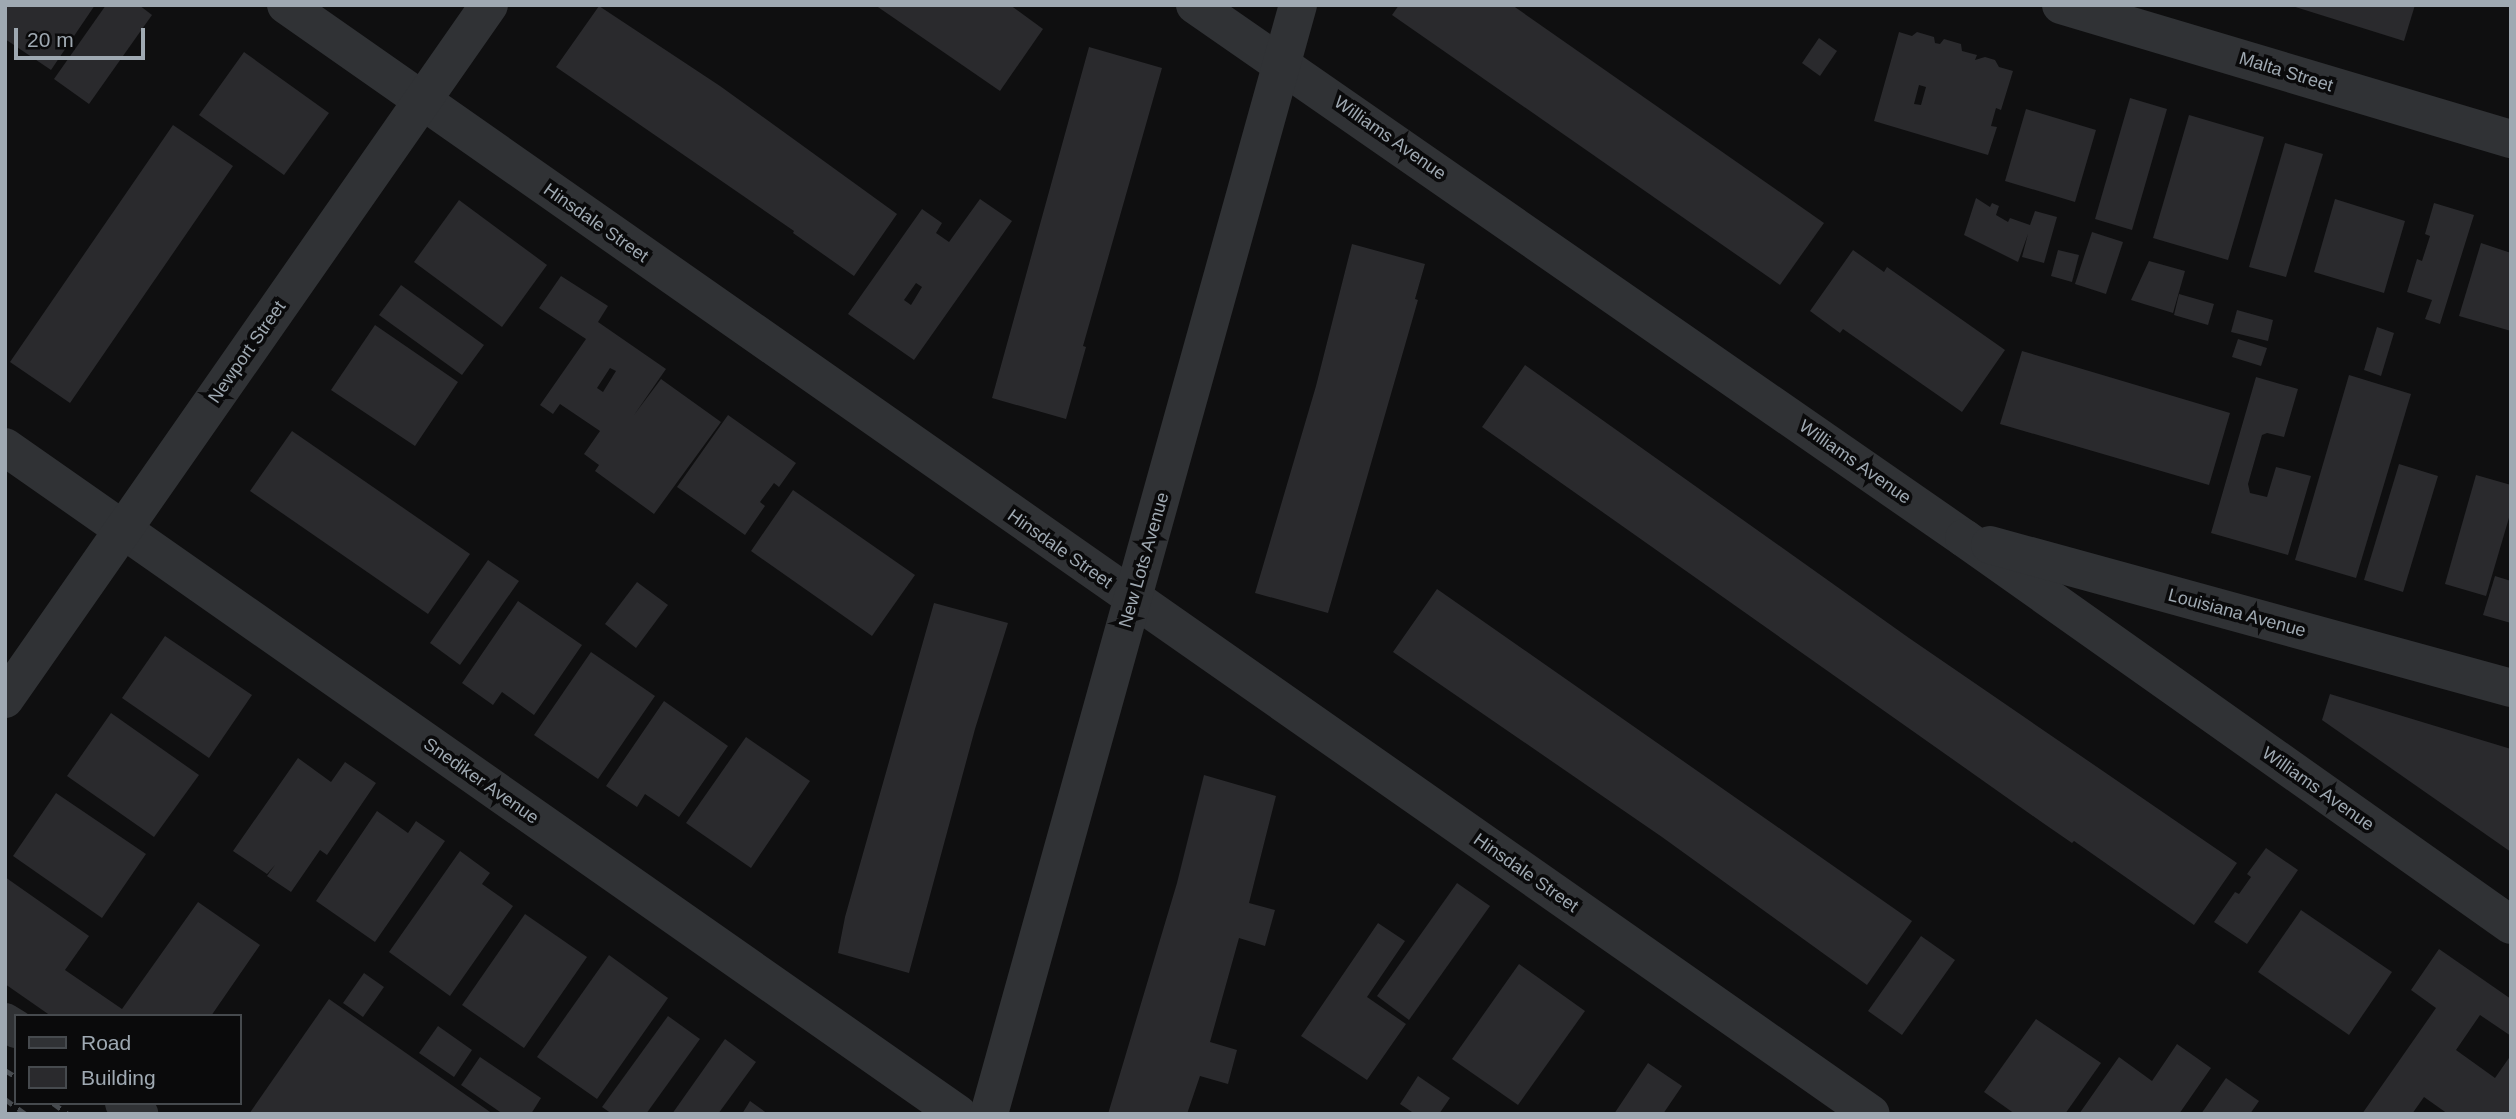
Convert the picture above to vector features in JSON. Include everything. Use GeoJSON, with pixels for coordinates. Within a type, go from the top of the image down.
{"type":"FeatureCollection","features":[{"type":"Feature","properties":{"kind":"street","name":"Hinsdale Street"},"geometry":{"type":"LineString","coordinates":[[286,5],[1871,1114]]}},
{"type":"Feature","properties":{"kind":"street","name":"Newport Street"},"geometry":{"type":"LineString","coordinates":[[5,699],[489,5]]}},
{"type":"Feature","properties":{"kind":"street","name":"Williams Avenue"},"geometry":{"type":"LineString","coordinates":[[1195,5],[1964,538],[2511,925]]}},
{"type":"Feature","properties":{"kind":"street","name":"New Lots Avenue"},"geometry":{"type":"LineString","coordinates":[[989,1114],[1298,5]]}},
{"type":"Feature","properties":{"kind":"street","name":"Malta Street"},"geometry":{"type":"LineString","coordinates":[[2061,5],[2511,139]]}},
{"type":"Feature","properties":{"kind":"street","name":"Snediker Avenue"},"geometry":{"type":"LineString","coordinates":[[5,447],[958,1114]]}},
{"type":"Feature","properties":{"kind":"street","name":"Louisiana Avenue"},"geometry":{"type":"LineString","coordinates":[[1964,538],[2511,688]]}},
{"type":"Feature","properties":{"kind":"building"},"geometry":{"type":"Polygon","coordinates":[[[5,5],[95,5],[51,70],[5,39],[5,5]]]}},
{"type":"Feature","properties":{"kind":"building"},"geometry":{"type":"Polygon","coordinates":[[[106,5],[139,5],[152,15],[89,104],[54,79],[106,5]]]}},
{"type":"Feature","properties":{"kind":"building"},"geometry":{"type":"Polygon","coordinates":[[[875,5],[1010,5],[1043,29],[1000,91],[875,5]]]}},
{"type":"Feature","properties":{"kind":"building"},"geometry":{"type":"Polygon","coordinates":[[[1399,5],[1512,5],[1824,223],[1780,285],[1392,15],[1399,5]]]}},
{"type":"Feature","properties":{"kind":"building"},"geometry":{"type":"Polygon","coordinates":[[[2289,5],[2415,5],[2404,41],[2289,5]]]}},
{"type":"Feature","properties":{"kind":"building"},"geometry":{"type":"Polygon","coordinates":[[[599,6],[720,86],[897,214],[854,276],[793,233],[794,231],[556,67],[599,6]]]}},
{"type":"Feature","properties":{"kind":"building"},"geometry":{"type":"Polygon","coordinates":[[[1899,32],[1912,36],[1917,32],[1934,37],[1935,43],[1940,44],[1944,39],[1961,44],[1962,51],[1977,55],[1975,60],[1985,57],[1995,60],[1999,67],[2013,71],[2001,110],[1996,108],[1991,126],[1997,127],[1988,155],[1874,121],[1899,32]],[[1919,85],[1914,104],[1921,105],[1926,87],[1919,85]]]}},
{"type":"Feature","properties":{"kind":"building"},"geometry":{"type":"Polygon","coordinates":[[[1819,38],[1837,51],[1820,76],[1802,63],[1819,38]]]}},
{"type":"Feature","properties":{"kind":"building"},"geometry":{"type":"Polygon","coordinates":[[[1089,47],[1162,68],[1083,346],[1086,347],[1066,419],[992,398],[1089,47]]]}},
{"type":"Feature","properties":{"kind":"building"},"geometry":{"type":"Polygon","coordinates":[[[244,52],[329,113],[284,175],[199,115],[244,52]]]}},
{"type":"Feature","properties":{"kind":"building"},"geometry":{"type":"Polygon","coordinates":[[[2130,98],[2167,109],[2132,230],[2095,219],[2130,98]]]}},
{"type":"Feature","properties":{"kind":"building"},"geometry":{"type":"Polygon","coordinates":[[[2026,109],[2096,130],[2075,202],[2005,181],[2026,109]]]}},
{"type":"Feature","properties":{"kind":"building"},"geometry":{"type":"Polygon","coordinates":[[[2189,115],[2264,137],[2228,260],[2153,238],[2189,115]]]}},
{"type":"Feature","properties":{"kind":"building"},"geometry":{"type":"Polygon","coordinates":[[[173,125],[233,166],[70,403],[10,362],[173,125]]]}},
{"type":"Feature","properties":{"kind":"building"},"geometry":{"type":"Polygon","coordinates":[[[2285,143],[2323,154],[2286,277],[2249,267],[2285,143]]]}},
{"type":"Feature","properties":{"kind":"building"},"geometry":{"type":"Polygon","coordinates":[[[1976,198],[1990,207],[1992,203],[1999,206],[1996,215],[2008,222],[2010,218],[2030,225],[2035,211],[2057,217],[2044,263],[2022,257],[2028,234],[2018,262],[1964,235],[1976,198]]]}},
{"type":"Feature","properties":{"kind":"building"},"geometry":{"type":"Polygon","coordinates":[[[980,199],[1012,221],[914,360],[848,314],[922,209],[942,223],[936,233],[949,242],[980,199]],[[916,283],[904,300],[911,305],[922,287],[916,283]]]}},
{"type":"Feature","properties":{"kind":"building"},"geometry":{"type":"Polygon","coordinates":[[[2335,199],[2405,221],[2384,293],[2314,272],[2335,199]]]}},
{"type":"Feature","properties":{"kind":"building"},"geometry":{"type":"Polygon","coordinates":[[[459,200],[547,265],[502,327],[414,262],[459,200]]]}},
{"type":"Feature","properties":{"kind":"building"},"geometry":{"type":"Polygon","coordinates":[[[2434,203],[2474,215],[2440,324],[2425,319],[2432,300],[2407,292],[2417,259],[2422,261],[2430,236],[2425,234],[2434,203]]]}},
{"type":"Feature","properties":{"kind":"building"},"geometry":{"type":"Polygon","coordinates":[[[2092,232],[2123,242],[2106,294],[2075,284],[2092,232]]]}},
{"type":"Feature","properties":{"kind":"building"},"geometry":{"type":"Polygon","coordinates":[[[2481,243],[2511,253],[2511,331],[2459,316],[2481,243]]]}},
{"type":"Feature","properties":{"kind":"building"},"geometry":{"type":"Polygon","coordinates":[[[1352,244],[1425,264],[1415,299],[1418,300],[1328,613],[1255,593],[1316,386],[1352,244]]]}},
{"type":"Feature","properties":{"kind":"building"},"geometry":{"type":"Polygon","coordinates":[[[1853,250],[1884,272],[1887,267],[2005,350],[1962,412],[1843,329],[1840,333],[1810,311],[1853,250]]]}},
{"type":"Feature","properties":{"kind":"building"},"geometry":{"type":"Polygon","coordinates":[[[2058,250],[2079,255],[2072,282],[2051,276],[2058,250]]]}},
{"type":"Feature","properties":{"kind":"building"},"geometry":{"type":"Polygon","coordinates":[[[2149,261],[2185,271],[2173,313],[2131,300],[2149,261]]]}},
{"type":"Feature","properties":{"kind":"building"},"geometry":{"type":"Polygon","coordinates":[[[561,276],[608,306],[598,322],[666,369],[634,415],[661,379],[721,422],[654,514],[595,471],[599,465],[584,454],[600,431],[560,404],[553,414],[540,405],[586,339],[539,308],[561,276]],[[610,368],[597,388],[603,392],[616,371],[610,368]]]}},
{"type":"Feature","properties":{"kind":"building"},"geometry":{"type":"Polygon","coordinates":[[[401,285],[484,345],[462,375],[379,315],[401,285]]]}},
{"type":"Feature","properties":{"kind":"building"},"geometry":{"type":"Polygon","coordinates":[[[2179,294],[2214,304],[2208,325],[2174,315],[2179,294]]]}},
{"type":"Feature","properties":{"kind":"building"},"geometry":{"type":"Polygon","coordinates":[[[2237,310],[2273,320],[2268,341],[2231,332],[2237,310]]]}},
{"type":"Feature","properties":{"kind":"building"},"geometry":{"type":"Polygon","coordinates":[[[375,325],[458,382],[415,446],[331,390],[375,325]]]}},
{"type":"Feature","properties":{"kind":"building"},"geometry":{"type":"Polygon","coordinates":[[[2377,327],[2394,333],[2381,376],[2364,370],[2377,327]]]}},
{"type":"Feature","properties":{"kind":"building"},"geometry":{"type":"Polygon","coordinates":[[[2238,339],[2267,348],[2261,366],[2232,357],[2238,339]]]}},
{"type":"Feature","properties":{"kind":"building"},"geometry":{"type":"Polygon","coordinates":[[[2022,351],[2230,413],[2209,485],[2000,424],[2022,351]]]}},
{"type":"Feature","properties":{"kind":"building"},"geometry":{"type":"Polygon","coordinates":[[[1525,365],[1909,638],[2237,863],[2194,925],[2074,841],[2072,843],[2043,823],[1482,427],[1525,365]]]}},
{"type":"Feature","properties":{"kind":"building"},"geometry":{"type":"Polygon","coordinates":[[[2349,375],[2411,394],[2356,578],[2295,560],[2349,375]]]}},
{"type":"Feature","properties":{"kind":"building"},"geometry":{"type":"Polygon","coordinates":[[[2256,377],[2298,389],[2284,437],[2267,433],[2262,435],[2248,484],[2250,493],[2267,497],[2276,467],[2311,476],[2288,555],[2211,533],[2256,377]]]}},
{"type":"Feature","properties":{"kind":"building"},"geometry":{"type":"Polygon","coordinates":[[[728,415],[796,463],[779,487],[774,483],[760,502],[765,506],[745,535],[677,487],[728,415]]]}},
{"type":"Feature","properties":{"kind":"building"},"geometry":{"type":"Polygon","coordinates":[[[292,431],[470,554],[428,614],[250,491],[292,431]]]}},
{"type":"Feature","properties":{"kind":"building"},"geometry":{"type":"Polygon","coordinates":[[[2399,464],[2438,476],[2403,592],[2364,580],[2399,464]]]}},
{"type":"Feature","properties":{"kind":"building"},"geometry":{"type":"Polygon","coordinates":[[[2476,475],[2511,485],[2511,511],[2486,596],[2445,584],[2476,475]]]}},
{"type":"Feature","properties":{"kind":"building"},"geometry":{"type":"Polygon","coordinates":[[[793,490],[915,575],[872,636],[751,551],[793,490]]]}},
{"type":"Feature","properties":{"kind":"building"},"geometry":{"type":"Polygon","coordinates":[[[488,560],[519,581],[460,665],[430,643],[488,560]]]}},
{"type":"Feature","properties":{"kind":"building"},"geometry":{"type":"Polygon","coordinates":[[[2495,576],[2511,581],[2511,623],[2483,615],[2495,576]]]}},
{"type":"Feature","properties":{"kind":"building"},"geometry":{"type":"Polygon","coordinates":[[[637,582],[668,605],[636,648],[605,624],[637,582]]]}},
{"type":"Feature","properties":{"kind":"building"},"geometry":{"type":"Polygon","coordinates":[[[1437,589],[1912,921],[1867,985],[1662,837],[1393,652],[1437,589]]]}},
{"type":"Feature","properties":{"kind":"building"},"geometry":{"type":"Polygon","coordinates":[[[518,601],[582,645],[534,715],[502,692],[493,705],[462,683],[518,601]]]}},
{"type":"Feature","properties":{"kind":"building"},"geometry":{"type":"Polygon","coordinates":[[[934,603],[1008,623],[975,729],[909,973],[838,953],[845,917],[934,603]]]}},
{"type":"Feature","properties":{"kind":"building"},"geometry":{"type":"Polygon","coordinates":[[[165,636],[252,695],[209,758],[122,698],[165,636]]]}},
{"type":"Feature","properties":{"kind":"building"},"geometry":{"type":"Polygon","coordinates":[[[591,652],[655,696],[598,779],[534,735],[591,652]]]}},
{"type":"Feature","properties":{"kind":"building"},"geometry":{"type":"Polygon","coordinates":[[[2330,694],[2511,749],[2511,852],[2322,720],[2330,694]]]}},
{"type":"Feature","properties":{"kind":"building"},"geometry":{"type":"Polygon","coordinates":[[[664,701],[728,746],[679,817],[645,794],[637,807],[606,786],[664,701]]]}},
{"type":"Feature","properties":{"kind":"building"},"geometry":{"type":"Polygon","coordinates":[[[111,713],[199,775],[154,837],[67,776],[111,713]]]}},
{"type":"Feature","properties":{"kind":"building"},"geometry":{"type":"Polygon","coordinates":[[[746,737],[810,781],[751,868],[686,823],[746,737]]]}},
{"type":"Feature","properties":{"kind":"building"},"geometry":{"type":"Polygon","coordinates":[[[298,758],[331,782],[345,762],[376,783],[327,855],[320,850],[291,892],[267,876],[275,865],[267,874],[233,851],[298,758]]]}},
{"type":"Feature","properties":{"kind":"building"},"geometry":{"type":"Polygon","coordinates":[[[1204,775],[1276,796],[1249,903],[1275,910],[1265,946],[1239,938],[1210,1042],[1237,1050],[1228,1084],[1200,1076],[1187,1114],[1108,1114],[1177,883],[1204,775]]]}},
{"type":"Feature","properties":{"kind":"building"},"geometry":{"type":"Polygon","coordinates":[[[56,793],[146,854],[102,918],[13,856],[56,793]]]}},
{"type":"Feature","properties":{"kind":"building"},"geometry":{"type":"Polygon","coordinates":[[[377,811],[408,833],[416,821],[445,841],[375,942],[316,901],[377,811]]]}},
{"type":"Feature","properties":{"kind":"building"},"geometry":{"type":"Polygon","coordinates":[[[2266,848],[2298,870],[2247,944],[2214,922],[2235,892],[2239,894],[2251,877],[2247,874],[2266,848]]]}},
{"type":"Feature","properties":{"kind":"building"},"geometry":{"type":"Polygon","coordinates":[[[460,851],[490,873],[482,884],[513,906],[450,996],[389,952],[460,851]]]}},
{"type":"Feature","properties":{"kind":"building"},"geometry":{"type":"Polygon","coordinates":[[[5,877],[89,936],[65,970],[122,1009],[198,902],[260,945],[212,1014],[48,1014],[5,984],[5,877]]]}},
{"type":"Feature","properties":{"kind":"building"},"geometry":{"type":"Polygon","coordinates":[[[1457,883],[1490,906],[1409,1020],[1377,996],[1457,883]]]}},
{"type":"Feature","properties":{"kind":"building"},"geometry":{"type":"Polygon","coordinates":[[[2301,910],[2392,972],[2349,1035],[2258,972],[2301,910]]]}},
{"type":"Feature","properties":{"kind":"building"},"geometry":{"type":"Polygon","coordinates":[[[525,914],[587,957],[524,1048],[462,1005],[525,914]]]}},
{"type":"Feature","properties":{"kind":"building"},"geometry":{"type":"Polygon","coordinates":[[[1378,923],[1405,941],[1367,997],[1406,1024],[1367,1080],[1301,1036],[1378,923]]]}},
{"type":"Feature","properties":{"kind":"building"},"geometry":{"type":"Polygon","coordinates":[[[1921,936],[1955,960],[1902,1035],[1868,1011],[1921,936]]]}},
{"type":"Feature","properties":{"kind":"building"},"geometry":{"type":"Polygon","coordinates":[[[2439,949],[2511,999],[2511,1036],[2480,1015],[2456,1050],[2495,1078],[2511,1055],[2511,1114],[2448,1114],[2424,1097],[2412,1114],[2362,1114],[2436,1008],[2411,990],[2439,949]]]}},
{"type":"Feature","properties":{"kind":"building"},"geometry":{"type":"Polygon","coordinates":[[[609,955],[668,998],[597,1099],[537,1057],[609,955]]]}},
{"type":"Feature","properties":{"kind":"building"},"geometry":{"type":"Polygon","coordinates":[[[1519,964],[1585,1011],[1518,1105],[1452,1059],[1519,964]]]}},
{"type":"Feature","properties":{"kind":"building"},"geometry":{"type":"Polygon","coordinates":[[[364,973],[384,987],[363,1017],[343,1003],[364,973]]]}},
{"type":"Feature","properties":{"kind":"building"},"geometry":{"type":"Polygon","coordinates":[[[329,999],[493,1114],[249,1114],[329,999]]]}},
{"type":"Feature","properties":{"kind":"building"},"geometry":{"type":"Polygon","coordinates":[[[668,1016],[700,1039],[646,1114],[612,1114],[602,1107],[668,1016]]]}},
{"type":"Feature","properties":{"kind":"building"},"geometry":{"type":"Polygon","coordinates":[[[2036,1019],[2101,1063],[2065,1114],[2015,1114],[1984,1092],[2036,1019]]]}},
{"type":"Feature","properties":{"kind":"building"},"geometry":{"type":"Polygon","coordinates":[[[438,1026],[472,1050],[454,1077],[419,1053],[438,1026]]]}},
{"type":"Feature","properties":{"kind":"building"},"geometry":{"type":"Polygon","coordinates":[[[725,1039],[756,1062],[718,1114],[672,1114],[725,1039]]]}},
{"type":"Feature","properties":{"kind":"building"},"geometry":{"type":"Polygon","coordinates":[[[2177,1044],[2211,1068],[2179,1114],[2079,1114],[2119,1057],[2152,1081],[2177,1044]]]}},
{"type":"Feature","properties":{"kind":"building"},"geometry":{"type":"Polygon","coordinates":[[[480,1057],[541,1098],[531,1114],[503,1114],[461,1085],[480,1057]]]}},
{"type":"Feature","properties":{"kind":"building"},"geometry":{"type":"Polygon","coordinates":[[[1648,1063],[1682,1086],[1663,1114],[1614,1114],[1648,1063]]]}},
{"type":"Feature","properties":{"kind":"building"},"geometry":{"type":"Polygon","coordinates":[[[1418,1076],[1450,1098],[1439,1114],[1415,1114],[1400,1104],[1418,1076]]]}},
{"type":"Feature","properties":{"kind":"building"},"geometry":{"type":"Polygon","coordinates":[[[2226,1078],[2259,1101],[2250,1114],[2201,1114],[2226,1078]]]}},
{"type":"Feature","properties":{"kind":"building"},"geometry":{"type":"Polygon","coordinates":[[[750,1101],[768,1114],[742,1114],[750,1101]]]}},
{"type":"Feature","properties":{"kind":"railway"},"geometry":{"type":"LineString","coordinates":[[5,1070],[14,1076]]}},
{"type":"Feature","properties":{"kind":"railway"},"geometry":{"type":"LineString","coordinates":[[5,1099],[26,1114]]}},
{"type":"Feature","properties":{"kind":"railway"},"geometry":{"type":"LineString","coordinates":[[56,1105],[68,1114]]}}]}
